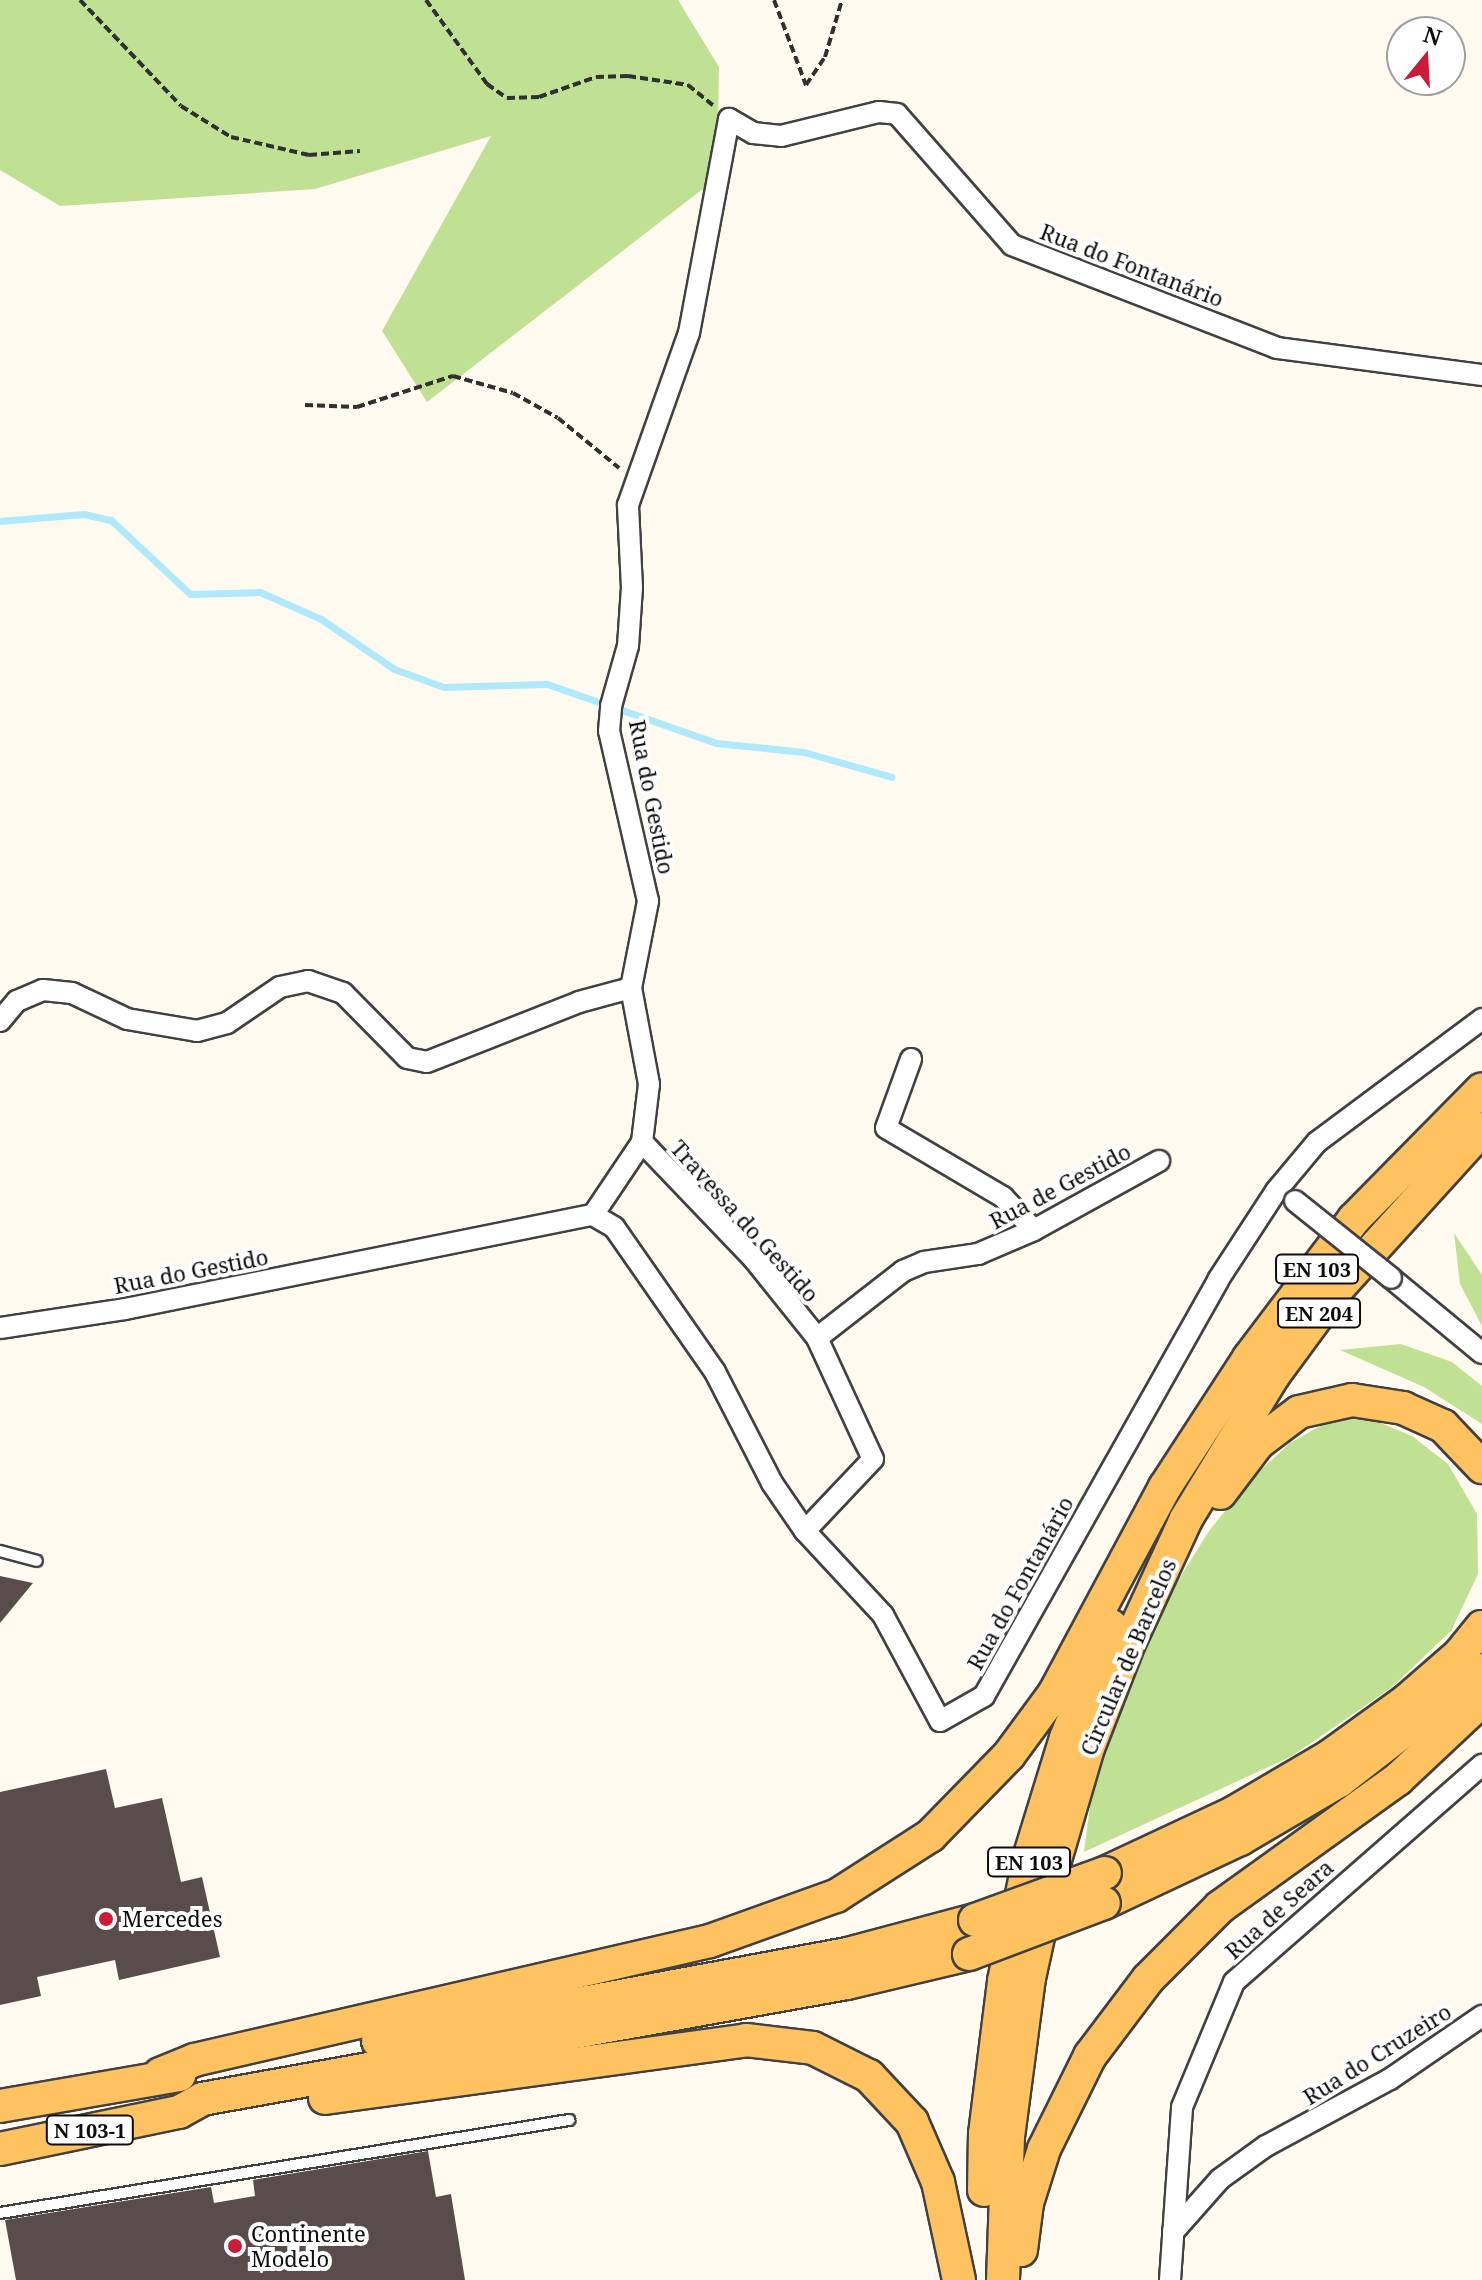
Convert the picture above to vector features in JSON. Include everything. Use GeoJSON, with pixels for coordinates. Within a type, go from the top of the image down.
{"type":"FeatureCollection","features":[{"type":"Feature","properties":{"kind":"main road","name":"EN 103"},"geometry":{"type":"LineString","coordinates":[[984,2280],[985,2134],[1004,1981],[1030,1855],[1072,1724],[1106,1636],[1175,1492],[1180,1470],[1249,1358],[1354,1219],[1482,1089]]}},
{"type":"Feature","properties":{"kind":"main road","name":"Circular de Barcelos"},"geometry":{"type":"LineString","coordinates":[[1003,2280],[1008,2137],[1029,1978],[1055,1860],[1088,1748],[1186,1519],[1234,1433],[1337,1289],[1482,1129]]}},
{"type":"Feature","properties":{"kind":"main road"},"geometry":{"type":"LineString","coordinates":[[1186,1519],[1214,1501],[1258,1443],[1299,1412],[1352,1400],[1403,1408],[1443,1426],[1482,1467]]}},
{"type":"Feature","properties":{"kind":"main road"},"geometry":{"type":"LineString","coordinates":[[160,2074],[194,2060],[710,1941],[836,1896],[930,1836],[1009,1755],[1054,1694],[1165,1487],[1180,1470]]}},
{"type":"Feature","properties":{"kind":"main road"},"geometry":{"type":"LineString","coordinates":[[179,2112],[202,2099],[847,1983],[969,1954],[1104,1888],[1330,1756],[1406,1701],[1459,1655],[1482,1627]]}},
{"type":"Feature","properties":{"kind":"main road"},"geometry":{"type":"LineString","coordinates":[[160,2074],[196,2075],[851,1953],[1104,1888],[1240,1839],[1339,1781],[1482,1670]]}},
{"type":"Feature","properties":{"kind":"main road"},"geometry":{"type":"LineString","coordinates":[[1014,2280],[1027,2203],[1044,2149],[1090,2056],[1148,1979],[1220,1907],[1398,1779],[1482,1700]]}},
{"type":"Feature","properties":{"kind":"main road"},"geometry":{"type":"LineString","coordinates":[[179,2112],[203,2115],[746,2040],[813,2048],[869,2076],[912,2122],[938,2182],[959,2280]]}},
{"type":"Feature","properties":{"kind":"main road","name":"N 103-1"},"geometry":{"type":"LineString","coordinates":[[0,2106],[160,2074]]}},
{"type":"Feature","properties":{"kind":"main road","name":"N 103-1"},"geometry":{"type":"LineString","coordinates":[[0,2149],[179,2112]]}},
{"type":"Feature","properties":{"kind":"street","name":"Rua do Fontanário"},"geometry":{"type":"LineString","coordinates":[[729,119],[753,133],[781,136],[879,112],[897,114],[1012,245],[1277,348],[1482,375]]}},
{"type":"Feature","properties":{"kind":"street","name":"Rua do Gestido"},"geometry":{"type":"LineString","coordinates":[[0,1328],[125,1309],[593,1215],[642,1142],[649,1084],[631,988],[648,901],[609,731],[628,646],[632,588],[628,505],[689,333],[729,119]]}},
{"type":"Feature","properties":{"kind":"street"},"geometry":{"type":"LineString","coordinates":[[0,1021],[17,1001],[43,990],[72,993],[127,1019],[197,1031],[227,1023],[280,987],[308,981],[343,993],[407,1058],[427,1062],[579,1002],[631,988]]}},
{"type":"Feature","properties":{"kind":"street","name":"Rua do Fontanário"},"geometry":{"type":"LineString","coordinates":[[593,1215],[614,1227],[715,1372],[772,1483],[805,1531],[883,1615],[940,1721],[984,1696],[1218,1280],[1276,1191],[1317,1142],[1482,1019]]}},
{"type":"Feature","properties":{"kind":"street"},"geometry":{"type":"LineString","coordinates":[[911,1059],[886,1128],[1003,1197],[1034,1230]]}},
{"type":"Feature","properties":{"kind":"street","name":"Travessa do Gestido"},"geometry":{"type":"LineString","coordinates":[[642,1142],[753,1258],[817,1338],[873,1459],[805,1531]]}},
{"type":"Feature","properties":{"kind":"street","name":"Rua de Gestido"},"geometry":{"type":"LineString","coordinates":[[817,1338],[903,1271],[924,1262],[978,1254],[1034,1230],[1159,1161]]}},
{"type":"Feature","properties":{"kind":"street"},"geometry":{"type":"LineString","coordinates":[[1276,1191],[1295,1201],[1482,1353]]}},
{"type":"Feature","properties":{"kind":"street","name":"Rua de Seara"},"geometry":{"type":"LineString","coordinates":[[1170,2280],[1182,2107],[1234,1982],[1482,1765]]}},
{"type":"Feature","properties":{"kind":"street","name":"Rua do Cruzeiro"},"geometry":{"type":"LineString","coordinates":[[1173,2232],[1220,2179],[1419,2061],[1482,2016]]}},
{"type":"Feature","properties":{"kind":"lane"},"geometry":{"type":"LineString","coordinates":[[0,1551],[37,1561]]}},
{"type":"Feature","properties":{"kind":"lane"},"geometry":{"type":"LineString","coordinates":[[0,2213],[569,2120]]}},
{"type":"Feature","properties":{"kind":"path"},"geometry":{"type":"LineString","coordinates":[[80,0],[181,106],[231,137],[309,155],[360,151]]}},
{"type":"Feature","properties":{"kind":"path"},"geometry":{"type":"LineString","coordinates":[[426,0],[487,84],[507,98],[539,97],[596,77],[661,78],[688,85],[729,119]]}},
{"type":"Feature","properties":{"kind":"path"},"geometry":{"type":"LineString","coordinates":[[774,0],[806,85],[825,57],[842,0]]}},
{"type":"Feature","properties":{"kind":"path"},"geometry":{"type":"LineString","coordinates":[[305,405],[372,404],[453,376],[513,393],[558,418],[616,463],[633,491]]}},
{"type":"Feature","properties":{"kind":"green space"},"geometry":{"type":"Polygon","coordinates":[[[0,0],[678,0],[719,67],[717,178],[427,402],[382,331],[491,136],[315,189],[60,206],[0,170],[0,0]]]}},
{"type":"Feature","properties":{"kind":"green space"},"geometry":{"type":"Polygon","coordinates":[[[1454,1233],[1482,1275],[1482,1326],[1460,1284],[1454,1233]]]}},
{"type":"Feature","properties":{"kind":"green space"},"geometry":{"type":"Polygon","coordinates":[[[1401,1344],[1452,1362],[1482,1386],[1482,1424],[1424,1387],[1340,1350],[1401,1344]]]}},
{"type":"Feature","properties":{"kind":"green space"},"geometry":{"type":"Polygon","coordinates":[[[1333,1419],[1371,1419],[1412,1436],[1448,1464],[1477,1514],[1478,1574],[1451,1631],[1391,1688],[1292,1756],[1084,1852],[1091,1799],[1113,1724],[1171,1592],[1209,1531],[1251,1479],[1290,1443],[1333,1419]]]}},
{"type":"Feature","properties":{"kind":"building"},"geometry":{"type":"Polygon","coordinates":[[[0,1576],[33,1583],[0,1623],[0,1576]]]}},
{"type":"Feature","properties":{"kind":"building","name":"Mercedes"},"geometry":{"type":"Polygon","coordinates":[[[106,1769],[115,1808],[162,1798],[181,1882],[202,1877],[220,1957],[119,1980],[115,1960],[37,1977],[41,1996],[0,2005],[0,1792],[106,1769]]]}},
{"type":"Feature","properties":{"kind":"building","name":"Continente Modelo"},"geometry":{"type":"Polygon","coordinates":[[[428,2151],[436,2197],[451,2194],[465,2280],[16,2280],[5,2220],[211,2187],[214,2203],[255,2196],[253,2180],[428,2151]]]}},
{"type":"Feature","properties":{"kind":"waterway"},"geometry":{"type":"LineString","coordinates":[[0,521],[84,514],[111,520],[190,594],[260,592],[321,619],[394,669],[444,687],[547,684],[716,743],[804,752],[892,777]]}},
{"type":"Feature","properties":{"kind":"place","name":"Mercedes"},"geometry":{"type":"Point","coordinates":[106,1919]}},
{"type":"Feature","properties":{"kind":"place","name":"Continente Modelo"},"geometry":{"type":"Point","coordinates":[235,2246]}}]}
